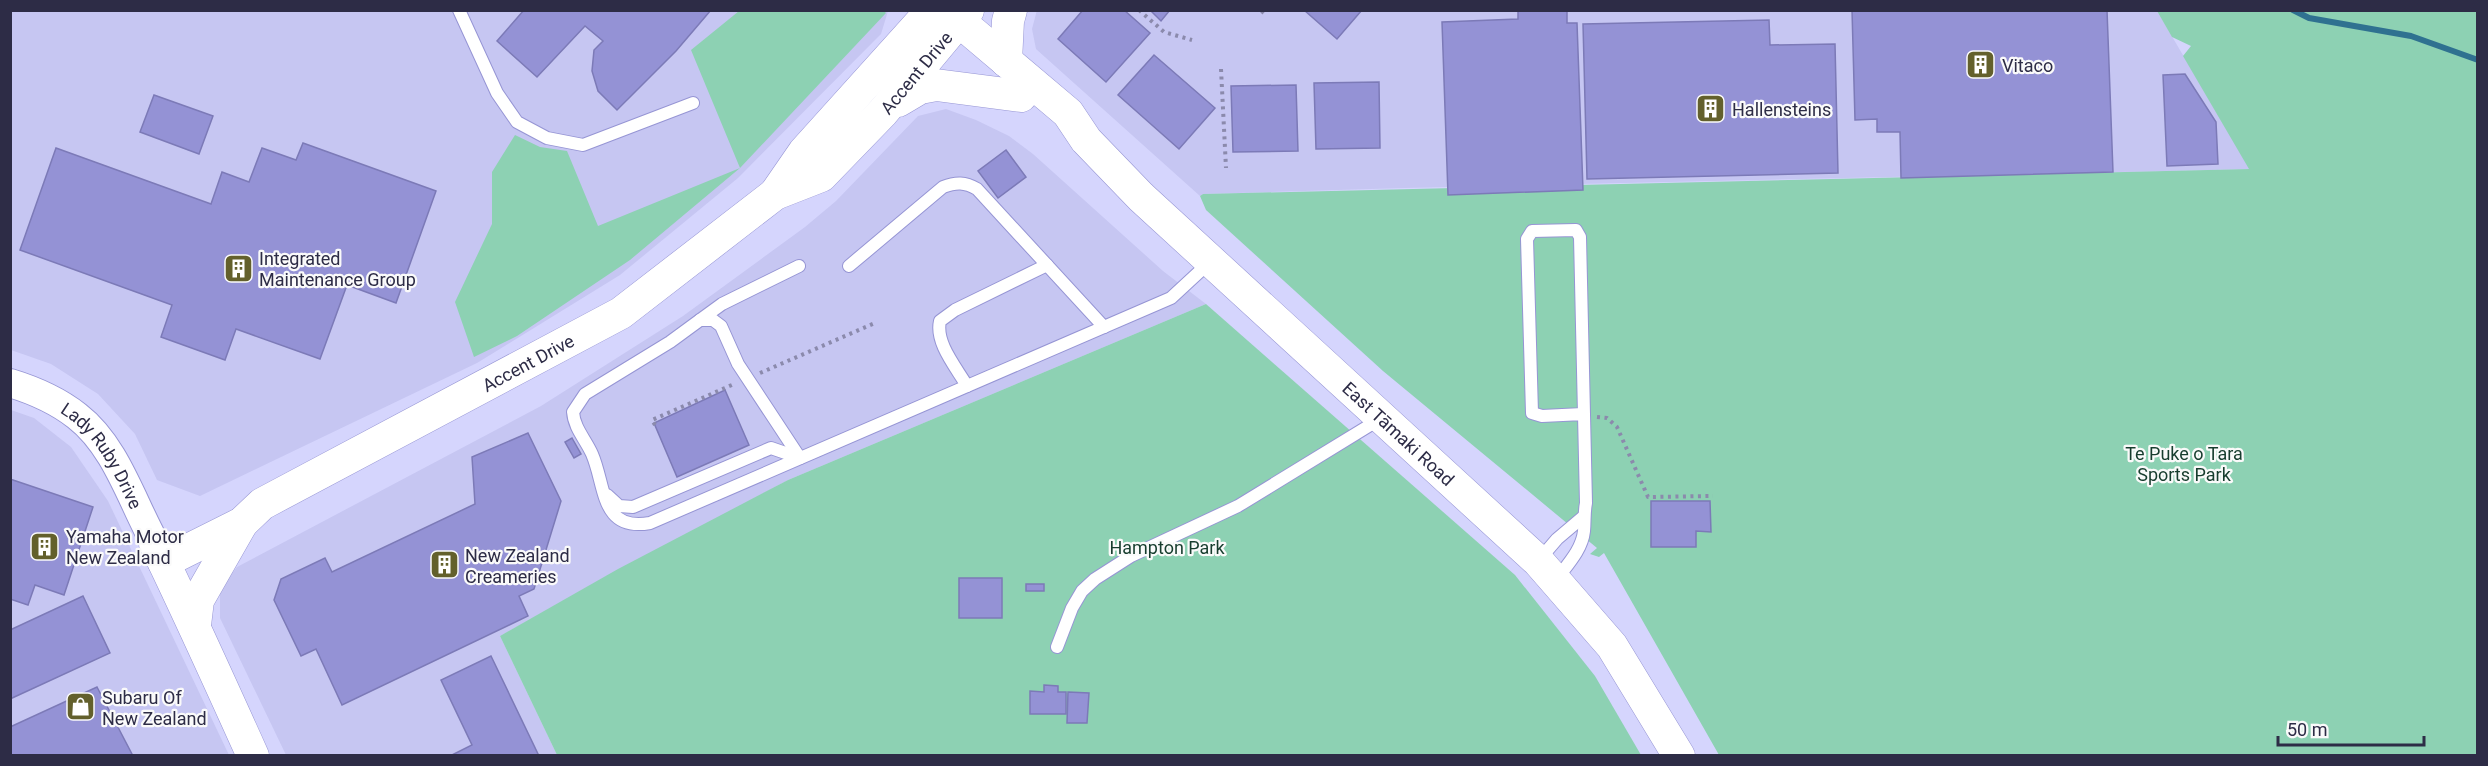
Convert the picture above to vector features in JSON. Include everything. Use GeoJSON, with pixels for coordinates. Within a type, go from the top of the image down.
{"type":"FeatureCollection","features":[{"type":"Feature","properties":{"kind":"main road"},"geometry":{"type":"LineString","coordinates":[[1006,61],[1008,21],[1011,10]]}},
{"type":"Feature","properties":{"kind":"main road","name":"East Tāmaki Road"},"geometry":{"type":"LineString","coordinates":[[941,17],[1006,61],[1068,113],[1086,140],[1141,197],[1547,570],[1612,646],[1679,756]]}},
{"type":"Feature","properties":{"kind":"main road","name":"East Tāmaki Road"},"geometry":{"type":"LineString","coordinates":[[941,17],[1021,96],[1056,126],[1086,140]]}},
{"type":"Feature","properties":{"kind":"main road","name":"Accent Drive"},"geometry":{"type":"LineString","coordinates":[[159,553],[252,513],[621,313],[775,194],[821,176],[884,112],[941,17]]}},
{"type":"Feature","properties":{"kind":"main road","name":"Accent Drive"},"geometry":{"type":"LineString","coordinates":[[775,194],[804,152],[941,17]]}},
{"type":"Feature","properties":{"kind":"main road"},"geometry":{"type":"LineString","coordinates":[[884,112],[920,88],[936,84],[1021,96]]}},
{"type":"Feature","properties":{"kind":"main road"},"geometry":{"type":"LineString","coordinates":[[195,625],[198,600],[252,513]]}},
{"type":"Feature","properties":{"kind":"main road","name":"Lady Ruby Drive"},"geometry":{"type":"LineString","coordinates":[[159,553],[195,625],[253,756]]}},
{"type":"Feature","properties":{"kind":"street","name":"Lady Ruby Drive"},"geometry":{"type":"LineString","coordinates":[[10,382],[52,400],[78,417],[102,443],[121,474],[159,553]]}},
{"type":"Feature","properties":{"kind":"lane"},"geometry":{"type":"LineString","coordinates":[[459,10],[502,100],[517,122],[547,138],[583,145],[693,103]]}},
{"type":"Feature","properties":{"kind":"lane"},"geometry":{"type":"LineString","coordinates":[[849,266],[943,187],[959,182],[968,184],[977,189],[1104,327]]}},
{"type":"Feature","properties":{"kind":"lane"},"geometry":{"type":"LineString","coordinates":[[1547,570],[1578,550],[1584,531],[1583,517],[1586,502],[1579,233],[1576,230],[1533,231],[1527,239],[1532,413],[1542,416],[1583,414]]}},
{"type":"Feature","properties":{"kind":"lane"},"geometry":{"type":"LineString","coordinates":[[799,266],[722,304],[670,342],[585,394],[576,405],[573,412],[576,424],[595,462],[607,505],[617,518],[633,525],[650,523],[1104,327],[1171,298],[1211,261]]}},
{"type":"Feature","properties":{"kind":"lane"},"geometry":{"type":"LineString","coordinates":[[967,386],[939,338],[940,321],[955,310],[1047,265]]}},
{"type":"Feature","properties":{"kind":"lane"},"geometry":{"type":"LineString","coordinates":[[700,320],[713,320],[721,326],[738,364],[800,458]]}},
{"type":"Feature","properties":{"kind":"lane"},"geometry":{"type":"LineString","coordinates":[[1056,647],[1072,608],[1082,591],[1095,579],[1131,556],[1238,506],[1382,418]]}},
{"type":"Feature","properties":{"kind":"lane"},"geometry":{"type":"LineString","coordinates":[[602,489],[614,504],[633,507],[771,448],[800,458]]}},
{"type":"Feature","properties":{"kind":"lane"},"geometry":{"type":"LineString","coordinates":[[1547,570],[1557,539],[1583,517]]}},
{"type":"Feature","properties":{"kind":"path"},"geometry":{"type":"LineString","coordinates":[[1139,10],[1164,32],[1192,40]]}},
{"type":"Feature","properties":{"kind":"path"},"geometry":{"type":"LineString","coordinates":[[1221,69],[1226,168]]}},
{"type":"Feature","properties":{"kind":"path"},"geometry":{"type":"LineString","coordinates":[[860,329],[875,323]]}},
{"type":"Feature","properties":{"kind":"path"},"geometry":{"type":"LineString","coordinates":[[1583,414],[1607,418],[1617,427],[1648,497],[1713,496]]}},
{"type":"Feature","properties":{"kind":"shaded area"},"geometry":{"type":"Polygon","coordinates":[[[1037,10],[2157,11],[2250,169],[1405,188],[1203,194],[1200,196],[1036,49],[1032,29],[1037,10]]]}},
{"type":"Feature","properties":{"kind":"shaded area"},"geometry":{"type":"Polygon","coordinates":[[[11,11],[888,11],[881,34],[738,178],[620,275],[477,363],[200,496],[157,480],[135,434],[98,394],[51,364],[11,350],[11,11]]]}},
{"type":"Feature","properties":{"kind":"shaded area"},"geometry":{"type":"Polygon","coordinates":[[[946,109],[1009,136],[1033,154],[1163,271],[1206,304],[788,480],[500,636],[557,755],[286,755],[220,618],[220,589],[237,567],[541,406],[683,316],[805,227],[836,201],[918,116],[946,109]]]}},
{"type":"Feature","properties":{"kind":"shaded area"},"geometry":{"type":"Polygon","coordinates":[[[11,410],[34,418],[71,447],[108,501],[229,755],[11,756],[11,410]]]}},
{"type":"Feature","properties":{"kind":"green space"},"geometry":{"type":"Polygon","coordinates":[[[739,11],[884,11],[886,13],[740,168],[691,50],[739,11]]]}},
{"type":"Feature","properties":{"kind":"green space","name":"Te Puke o Tara Sports Park"},"geometry":{"type":"Polygon","coordinates":[[[2157,11],[2477,11],[2477,755],[1719,755],[1604,553],[1599,557],[1590,554],[1597,548],[1383,371],[1206,210],[1200,196],[1203,194],[2249,169],[2183,56],[2191,46],[2172,37],[2157,11]]]}},
{"type":"Feature","properties":{"kind":"green space"},"geometry":{"type":"Polygon","coordinates":[[[515,135],[540,147],[567,151],[598,226],[740,168],[630,260],[517,336],[474,357],[455,302],[492,224],[492,172],[515,135]]]}},
{"type":"Feature","properties":{"kind":"green space","name":"Hampton Park"},"geometry":{"type":"Polygon","coordinates":[[[1206,304],[1515,575],[1595,676],[1641,755],[557,755],[500,636],[618,569],[788,480],[1206,304]]]}},
{"type":"Feature","properties":{"kind":"building"},"geometry":{"type":"Polygon","coordinates":[[[524,10],[711,10],[676,51],[617,110],[598,91],[592,71],[594,50],[603,41],[585,26],[537,77],[497,41],[524,10]]]}},
{"type":"Feature","properties":{"kind":"building"},"geometry":{"type":"Polygon","coordinates":[[[1083,10],[1124,10],[1150,33],[1106,82],[1058,39],[1083,10]]]}},
{"type":"Feature","properties":{"kind":"building"},"geometry":{"type":"Polygon","coordinates":[[[1150,10],[1170,10],[1161,21],[1150,10]]]}},
{"type":"Feature","properties":{"kind":"building"},"geometry":{"type":"Polygon","coordinates":[[[1304,10],[1362,10],[1337,39],[1304,10]]]}},
{"type":"Feature","properties":{"kind":"building"},"geometry":{"type":"Polygon","coordinates":[[[1518,10],[1567,10],[1567,23],[1577,23],[1583,190],[1448,195],[1442,22],[1518,19],[1518,10]]]}},
{"type":"Feature","properties":{"kind":"building","name":"Vitaco"},"geometry":{"type":"Polygon","coordinates":[[[1852,10],[2107,10],[2113,172],[1901,178],[1900,132],[1877,132],[1877,119],[1855,120],[1852,10]]]}},
{"type":"Feature","properties":{"kind":"building","name":"Hallensteins"},"geometry":{"type":"Polygon","coordinates":[[[1769,20],[1770,45],[1835,44],[1838,173],[1587,179],[1583,24],[1769,20]]]}},
{"type":"Feature","properties":{"kind":"building"},"geometry":{"type":"Polygon","coordinates":[[[1154,55],[1215,108],[1179,149],[1118,95],[1154,55]]]}},
{"type":"Feature","properties":{"kind":"building"},"geometry":{"type":"Polygon","coordinates":[[[2185,74],[2216,122],[2218,164],[2167,166],[2163,75],[2185,74]]]}},
{"type":"Feature","properties":{"kind":"building"},"geometry":{"type":"Polygon","coordinates":[[[1379,82],[1380,148],[1316,149],[1314,83],[1379,82]]]}},
{"type":"Feature","properties":{"kind":"building"},"geometry":{"type":"Polygon","coordinates":[[[1296,85],[1298,151],[1233,152],[1231,86],[1296,85]]]}},
{"type":"Feature","properties":{"kind":"building"},"geometry":{"type":"Polygon","coordinates":[[[154,95],[213,116],[199,154],[140,132],[154,95]]]}},
{"type":"Feature","properties":{"kind":"building","name":"Integrated Maintenance Group"},"geometry":{"type":"Polygon","coordinates":[[[303,143],[436,191],[396,303],[347,285],[320,359],[236,329],[225,360],[161,337],[172,305],[20,250],[56,148],[211,204],[222,172],[249,182],[262,148],[296,160],[303,143]]]}},
{"type":"Feature","properties":{"kind":"building"},"geometry":{"type":"Polygon","coordinates":[[[1006,150],[1026,177],[998,198],[978,171],[1006,150]]]}},
{"type":"Feature","properties":{"kind":"building"},"geometry":{"type":"Polygon","coordinates":[[[725,390],[749,445],[677,477],[654,423],[725,390]]]}},
{"type":"Feature","properties":{"kind":"building","name":"New Zealand Creameries"},"geometry":{"type":"Polygon","coordinates":[[[528,433],[561,501],[534,589],[519,596],[528,616],[342,705],[316,649],[301,656],[274,600],[281,579],[325,558],[332,572],[475,504],[472,457],[528,433]]]}},
{"type":"Feature","properties":{"kind":"building"},"geometry":{"type":"Polygon","coordinates":[[[572,438],[581,454],[574,458],[565,442],[572,438]]]}},
{"type":"Feature","properties":{"kind":"building","name":"Yamaha Motor New Zealand"},"geometry":{"type":"Polygon","coordinates":[[[10,479],[93,507],[64,595],[35,585],[28,605],[10,599],[10,479]]]}},
{"type":"Feature","properties":{"kind":"building"},"geometry":{"type":"Polygon","coordinates":[[[1651,501],[1710,501],[1711,532],[1696,531],[1696,547],[1651,547],[1651,501]]]}},
{"type":"Feature","properties":{"kind":"building"},"geometry":{"type":"Polygon","coordinates":[[[959,578],[1002,578],[1002,618],[959,618],[959,578]]]}},
{"type":"Feature","properties":{"kind":"building"},"geometry":{"type":"Polygon","coordinates":[[[1026,584],[1044,584],[1044,591],[1026,591],[1026,584]]]}},
{"type":"Feature","properties":{"kind":"building"},"geometry":{"type":"Polygon","coordinates":[[[83,596],[110,653],[10,699],[10,630],[83,596]]]}},
{"type":"Feature","properties":{"kind":"building"},"geometry":{"type":"Polygon","coordinates":[[[491,656],[539,756],[450,756],[472,745],[441,680],[491,656]]]}},
{"type":"Feature","properties":{"kind":"building"},"geometry":{"type":"Polygon","coordinates":[[[1044,685],[1058,686],[1058,692],[1066,692],[1066,714],[1030,714],[1030,691],[1044,692],[1044,685]]]}},
{"type":"Feature","properties":{"kind":"building","name":"Subaru Of New Zealand"},"geometry":{"type":"Polygon","coordinates":[[[97,687],[133,756],[10,756],[10,727],[97,687]]]}},
{"type":"Feature","properties":{"kind":"building"},"geometry":{"type":"Polygon","coordinates":[[[1068,692],[1089,693],[1087,723],[1067,723],[1068,692]]]}},
{"type":"Feature","properties":{"kind":"waterway"},"geometry":{"type":"LineString","coordinates":[[2293,10],[2309,18],[2411,36],[2478,60]]}},
{"type":"Feature","properties":{"kind":"place","name":"Vitaco"},"geometry":{"type":"Point","coordinates":[1981,65]}},
{"type":"Feature","properties":{"kind":"place","name":"Hallensteins"},"geometry":{"type":"Point","coordinates":[1711,109]}},
{"type":"Feature","properties":{"kind":"place","name":"Integrated Maintenance Group"},"geometry":{"type":"Point","coordinates":[238,268]}},
{"type":"Feature","properties":{"kind":"place","name":"Yamaha Motor New Zealand"},"geometry":{"type":"Point","coordinates":[45,546]}},
{"type":"Feature","properties":{"kind":"place","name":"New Zealand Creameries"},"geometry":{"type":"Point","coordinates":[444,565]}},
{"type":"Feature","properties":{"kind":"place","name":"Subaru Of New Zealand"},"geometry":{"type":"Point","coordinates":[81,707]}}]}
